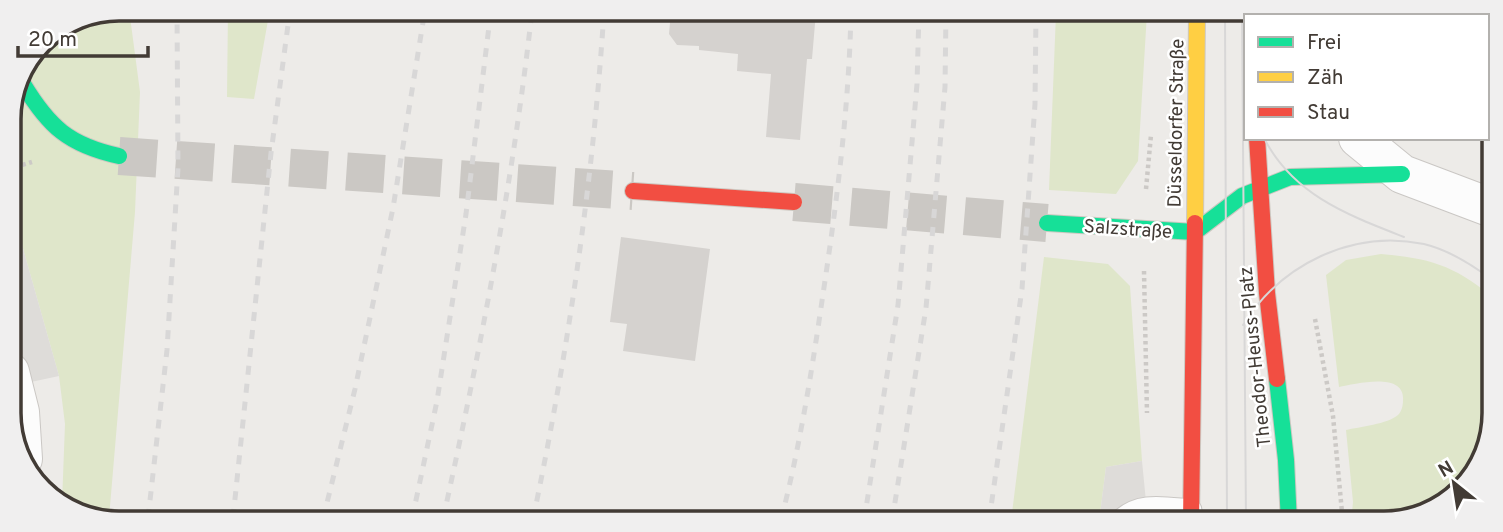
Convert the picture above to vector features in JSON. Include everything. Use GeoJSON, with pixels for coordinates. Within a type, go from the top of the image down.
{"type":"FeatureCollection","features":[{"type":"Feature","properties":{"kind":"main road","name":"Düsseldorfer Straße"},"geometry":{"type":"LineString","coordinates":[[1195,232],[1197,21]]}},
{"type":"Feature","properties":{"kind":"main road"},"geometry":{"type":"LineString","coordinates":[[26,89],[38,111],[60,133],[89,150],[119,156]]}},
{"type":"Feature","properties":{"kind":"main road"},"geometry":{"type":"LineString","coordinates":[[1257,140],[1260,188]]}},
{"type":"Feature","properties":{"kind":"main road","name":"Salzstraße"},"geometry":{"type":"LineString","coordinates":[[1047,223],[1195,232],[1226,207],[1260,188],[1290,177],[1402,174]]}},
{"type":"Feature","properties":{"kind":"main road","name":"Theodor-Heuss-Platz"},"geometry":{"type":"LineString","coordinates":[[1260,188],[1267,293],[1286,460],[1288,511]]}},
{"type":"Feature","properties":{"kind":"main road"},"geometry":{"type":"LineString","coordinates":[[633,191],[794,202]]}},
{"type":"Feature","properties":{"kind":"main road"},"geometry":{"type":"LineString","coordinates":[[1191,511],[1195,232]]}},
{"type":"Feature","properties":{"kind":"street","name":"Salzstraße"},"geometry":{"type":"LineString","coordinates":[[1360,140],[1402,174],[1482,204]]}},
{"type":"Feature","properties":{"kind":"lane"},"geometry":{"type":"LineString","coordinates":[[1135,511],[1146,507],[1166,511]]}},
{"type":"Feature","properties":{"kind":"path"},"geometry":{"type":"LineString","coordinates":[[21,165],[39,160]]}},
{"type":"Feature","properties":{"kind":"green space"},"geometry":{"type":"Polygon","coordinates":[[[131,21],[140,92],[135,212],[110,510],[87,506],[62,492],[65,424],[59,376],[21,241],[21,113],[24,94],[41,59],[54,45],[81,28],[100,23],[131,21]]]}},
{"type":"Feature","properties":{"kind":"green space"},"geometry":{"type":"Polygon","coordinates":[[[228,21],[268,21],[254,99],[227,97],[228,21]]]}},
{"type":"Feature","properties":{"kind":"green space"},"geometry":{"type":"Polygon","coordinates":[[[1056,21],[1147,21],[1138,161],[1116,194],[1049,190],[1056,21]]]}},
{"type":"Feature","properties":{"kind":"green space"},"geometry":{"type":"Polygon","coordinates":[[[1381,254],[1413,258],[1452,270],[1482,288],[1482,413],[1477,445],[1458,478],[1444,491],[1409,508],[1352,511],[1346,430],[1393,418],[1400,412],[1403,400],[1396,385],[1388,382],[1367,382],[1339,387],[1326,275],[1346,260],[1381,254]]]}},
{"type":"Feature","properties":{"kind":"green space"},"geometry":{"type":"Polygon","coordinates":[[[1044,257],[1108,264],[1130,286],[1142,461],[1106,467],[1100,511],[1012,511],[1044,257]]]}},
{"type":"Feature","properties":{"kind":"shaded area"},"geometry":{"type":"Polygon","coordinates":[[[21,241],[59,376],[31,382],[21,351],[21,241]]]}},
{"type":"Feature","properties":{"kind":"shaded area"},"geometry":{"type":"Polygon","coordinates":[[[1142,461],[1147,511],[1100,511],[1106,467],[1142,461]]]}},
{"type":"Feature","properties":{"kind":"building"},"geometry":{"type":"Polygon","coordinates":[[[670,21],[815,21],[812,59],[807,59],[800,140],[766,137],[771,74],[737,71],[738,54],[699,50],[699,46],[677,45],[669,34],[670,21]]]}},
{"type":"Feature","properties":{"kind":"building"},"geometry":{"type":"Polygon","coordinates":[[[621,237],[710,249],[695,361],[623,351],[627,324],[610,322],[621,237]]]}},
{"type":"Feature","properties":{"kind":"tunnel"},"geometry":{"type":"LineString","coordinates":[[119,156],[633,191]]}},
{"type":"Feature","properties":{"kind":"tunnel"},"geometry":{"type":"LineString","coordinates":[[794,202],[1047,223]]}},
{"type":"Feature","properties":{"kind":"tram line"},"geometry":{"type":"LineString","coordinates":[[1225,21],[1227,511]]}},
{"type":"Feature","properties":{"kind":"tram line"},"geometry":{"type":"LineString","coordinates":[[1242,21],[1246,511]]}},
{"type":"Feature","properties":{"kind":"tram line"},"geometry":{"type":"LineString","coordinates":[[1265,140],[1276,158],[1306,189],[1343,211],[1404,237]]}},
{"type":"Feature","properties":{"kind":"tram line"},"geometry":{"type":"LineString","coordinates":[[1243,325],[1277,284],[1321,256],[1346,247],[1371,242],[1424,244],[1459,258],[1482,272]]}},
{"type":"Feature","properties":{"kind":"railway"},"geometry":{"type":"LineString","coordinates":[[149,511],[167,350],[178,168],[177,21]]}},
{"type":"Feature","properties":{"kind":"railway"},"geometry":{"type":"LineString","coordinates":[[234,511],[271,153],[289,21]]}},
{"type":"Feature","properties":{"kind":"railway"},"geometry":{"type":"LineString","coordinates":[[325,511],[355,389],[393,208],[423,21]]}},
{"type":"Feature","properties":{"kind":"railway"},"geometry":{"type":"LineString","coordinates":[[414,511],[437,401],[466,214],[490,21]]}},
{"type":"Feature","properties":{"kind":"railway"},"geometry":{"type":"LineString","coordinates":[[445,511],[494,266],[531,21]]}},
{"type":"Feature","properties":{"kind":"railway"},"geometry":{"type":"LineString","coordinates":[[535,511],[578,266],[603,21]]}},
{"type":"Feature","properties":{"kind":"railway"},"geometry":{"type":"LineString","coordinates":[[783,511],[805,408],[833,224],[842,153],[851,21]]}},
{"type":"Feature","properties":{"kind":"railway"},"geometry":{"type":"LineString","coordinates":[[866,511],[898,305],[917,84],[919,21]]}},
{"type":"Feature","properties":{"kind":"railway"},"geometry":{"type":"LineString","coordinates":[[894,511],[926,308],[945,87],[946,21]]}},
{"type":"Feature","properties":{"kind":"railway"},"geometry":{"type":"LineString","coordinates":[[990,511],[1022,289],[1035,104],[1036,21]]}},
{"type":"Feature","properties":{"kind":"traffic: fast"},"geometry":{"type":"LineString","coordinates":[[26,89],[42,112],[62,132],[87,146],[119,156]]}},
{"type":"Feature","properties":{"kind":"traffic: fast"},"geometry":{"type":"LineString","coordinates":[[1047,223],[1195,232],[1242,196],[1290,177],[1402,174]]}},
{"type":"Feature","properties":{"kind":"traffic: fast"},"geometry":{"type":"LineString","coordinates":[[1277,379],[1288,511]]}},
{"type":"Feature","properties":{"kind":"traffic: slow"},"geometry":{"type":"LineString","coordinates":[[1195,223],[1197,21]]}},
{"type":"Feature","properties":{"kind":"traffic: jam"},"geometry":{"type":"LineString","coordinates":[[1257,140],[1267,293],[1277,379]]}},
{"type":"Feature","properties":{"kind":"traffic: jam"},"geometry":{"type":"LineString","coordinates":[[633,191],[794,202]]}},
{"type":"Feature","properties":{"kind":"traffic: jam"},"geometry":{"type":"LineString","coordinates":[[1191,511],[1195,223]]}}]}
